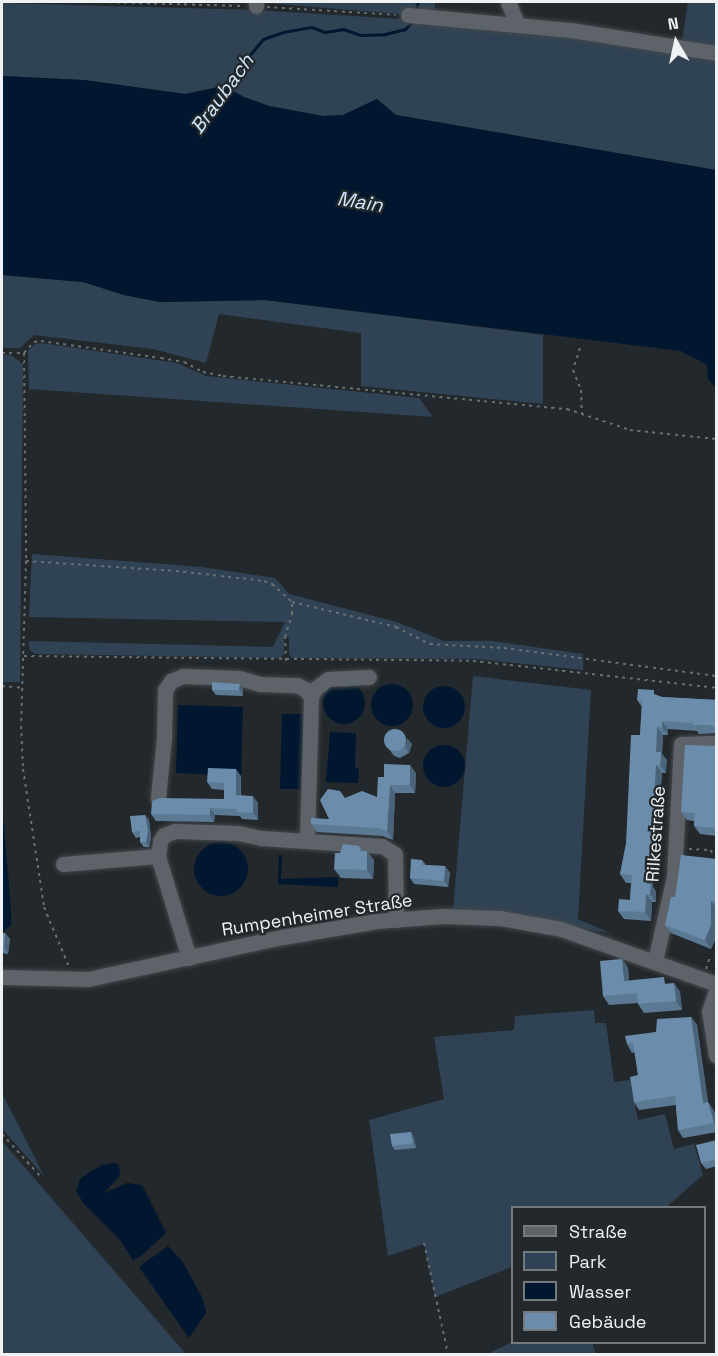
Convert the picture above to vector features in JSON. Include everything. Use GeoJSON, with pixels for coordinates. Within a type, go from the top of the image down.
{"type":"FeatureCollection","features":[{"type":"Feature","properties":{"kind":"street"},"geometry":{"type":"LineString","coordinates":[[507,2],[518,25]]}},
{"type":"Feature","properties":{"kind":"street"},"geometry":{"type":"LineString","coordinates":[[416,16],[572,30],[717,52]]}},
{"type":"Feature","properties":{"kind":"street"},"geometry":{"type":"LineString","coordinates":[[307,840],[311,697],[315,689],[328,680],[369,677]]}},
{"type":"Feature","properties":{"kind":"street"},"geometry":{"type":"LineString","coordinates":[[158,798],[165,690],[174,678],[239,678],[260,684],[297,685],[305,689],[311,697]]}},
{"type":"Feature","properties":{"kind":"street","name":"Rilkestraße"},"geometry":{"type":"LineString","coordinates":[[655,961],[672,891],[677,848],[681,744],[686,742],[717,743]]}},
{"type":"Feature","properties":{"kind":"street"},"geometry":{"type":"LineString","coordinates":[[189,958],[158,856],[160,841],[164,835],[175,831],[238,833],[261,838],[382,846],[395,854],[396,920]]}},
{"type":"Feature","properties":{"kind":"street"},"geometry":{"type":"LineString","coordinates":[[63,864],[158,856]]}},
{"type":"Feature","properties":{"kind":"street","name":"Rumpenheimer Straße"},"geometry":{"type":"LineString","coordinates":[[2,977],[68,980],[107,976],[283,937],[396,920],[442,916],[524,921],[582,935],[717,984]]}},
{"type":"Feature","properties":{"kind":"street"},"geometry":{"type":"LineString","coordinates":[[717,991],[709,1011],[717,1055]]}},
{"type":"Feature","properties":{"kind":"path"},"geometry":{"type":"LineString","coordinates":[[68,980],[44,907],[24,779],[21,726],[26,561],[24,353],[34,342],[41,341],[184,362],[203,372],[223,376],[556,408],[582,413],[605,424],[630,430],[717,439]]}},
{"type":"Feature","properties":{"kind":"path"},"geometry":{"type":"LineString","coordinates":[[580,348],[573,370],[581,390],[582,413]]}},
{"type":"Feature","properties":{"kind":"path"},"geometry":{"type":"LineString","coordinates":[[2,353],[24,353]]}},
{"type":"Feature","properties":{"kind":"path"},"geometry":{"type":"LineString","coordinates":[[26,561],[176,571],[264,582],[278,588],[292,602],[396,627],[430,644],[504,648],[717,676]]}},
{"type":"Feature","properties":{"kind":"path"},"geometry":{"type":"LineString","coordinates":[[286,661],[285,637],[292,614],[292,602]]}},
{"type":"Feature","properties":{"kind":"path"},"geometry":{"type":"LineString","coordinates":[[2,686],[23,688]]}},
{"type":"Feature","properties":{"kind":"path"},"geometry":{"type":"LineString","coordinates":[[677,848],[710,850],[717,856]]}},
{"type":"Feature","properties":{"kind":"path"},"geometry":{"type":"LineString","coordinates":[[2,1134],[41,1177]]}},
{"type":"Feature","properties":{"kind":"path"},"geometry":{"type":"LineString","coordinates":[[424,1244],[448,1354]]}},
{"type":"Feature","properties":{"kind":"green space"},"geometry":{"type":"Polygon","coordinates":[[[435,2],[435,17],[266,3],[435,2]]]}},
{"type":"Feature","properties":{"kind":"green space"},"geometry":{"type":"Polygon","coordinates":[[[688,2],[716,2],[716,47],[682,40],[688,2]]]}},
{"type":"Feature","properties":{"kind":"green space"},"geometry":{"type":"Polygon","coordinates":[[[2,3],[256,10],[433,21],[572,32],[716,55],[716,170],[396,115],[377,99],[343,115],[323,116],[269,106],[244,97],[224,86],[185,94],[84,80],[2,76],[2,3]]]}},
{"type":"Feature","properties":{"kind":"green space"},"geometry":{"type":"Polygon","coordinates":[[[2,275],[83,282],[124,295],[160,302],[265,300],[543,335],[543,404],[361,386],[361,333],[219,314],[206,363],[153,349],[34,335],[20,348],[2,348],[2,275]]]}},
{"type":"Feature","properties":{"kind":"green space"},"geometry":{"type":"Polygon","coordinates":[[[42,343],[177,363],[206,376],[419,398],[433,417],[29,389],[28,351],[35,344],[42,343]]]}},
{"type":"Feature","properties":{"kind":"green space"},"geometry":{"type":"Polygon","coordinates":[[[2,355],[11,355],[23,364],[20,682],[2,682],[2,355]]]}},
{"type":"Feature","properties":{"kind":"green space"},"geometry":{"type":"Polygon","coordinates":[[[32,554],[202,567],[275,578],[289,594],[397,622],[444,641],[493,641],[583,654],[583,670],[475,659],[292,658],[289,654],[289,638],[284,637],[284,654],[280,658],[35,654],[29,649],[29,641],[273,647],[285,622],[29,617],[32,554]]]}},
{"type":"Feature","properties":{"kind":"green space"},"geometry":{"type":"Polygon","coordinates":[[[473,676],[591,690],[578,919],[610,933],[453,909],[473,676]]]}},
{"type":"Feature","properties":{"kind":"green space"},"geometry":{"type":"Polygon","coordinates":[[[594,1010],[595,1023],[606,1023],[614,1082],[630,1080],[638,1120],[665,1114],[674,1149],[694,1144],[703,1175],[667,1206],[511,1206],[511,1267],[435,1297],[424,1244],[388,1256],[369,1120],[444,1099],[434,1037],[514,1030],[515,1016],[594,1010]]]}},
{"type":"Feature","properties":{"kind":"green space"},"geometry":{"type":"Polygon","coordinates":[[[2,1093],[44,1176],[2,1129],[2,1093]]]}},
{"type":"Feature","properties":{"kind":"green space"},"geometry":{"type":"Polygon","coordinates":[[[2,1141],[21,1163],[186,1354],[2,1354],[2,1141]]]}},
{"type":"Feature","properties":{"kind":"green space"},"geometry":{"type":"Polygon","coordinates":[[[511,1342],[592,1344],[596,1354],[487,1354],[511,1342]]]}},
{"type":"Feature","properties":{"kind":"water","name":"Main"},"geometry":{"type":"Polygon","coordinates":[[[2,76],[84,80],[185,94],[224,86],[244,97],[269,106],[323,116],[343,115],[377,99],[396,115],[716,170],[716,388],[708,379],[707,365],[681,351],[265,300],[160,302],[124,295],[83,282],[2,275],[2,76]]]}},
{"type":"Feature","properties":{"kind":"water"},"geometry":{"type":"Polygon","coordinates":[[[344,682],[359,688],[365,703],[359,718],[344,724],[329,718],[323,703],[329,688],[344,682]]]}},
{"type":"Feature","properties":{"kind":"water"},"geometry":{"type":"Polygon","coordinates":[[[392,684],[400,685],[407,690],[412,697],[412,713],[407,720],[400,725],[392,726],[384,725],[377,720],[372,713],[371,705],[372,697],[377,690],[384,685],[392,684]]]}},
{"type":"Feature","properties":{"kind":"water"},"geometry":{"type":"Polygon","coordinates":[[[444,686],[459,692],[465,707],[459,722],[444,728],[429,722],[423,707],[429,692],[444,686]]]}},
{"type":"Feature","properties":{"kind":"water"},"geometry":{"type":"Polygon","coordinates":[[[178,705],[243,707],[241,776],[176,773],[178,705]]]}},
{"type":"Feature","properties":{"kind":"water"},"geometry":{"type":"Polygon","coordinates":[[[282,714],[304,714],[301,789],[280,789],[282,714]]]}},
{"type":"Feature","properties":{"kind":"water"},"geometry":{"type":"Polygon","coordinates":[[[330,732],[356,733],[355,767],[359,768],[358,783],[326,782],[330,732]]]}},
{"type":"Feature","properties":{"kind":"water"},"geometry":{"type":"Polygon","coordinates":[[[444,745],[452,746],[459,751],[464,758],[464,774],[459,781],[452,786],[444,787],[436,786],[429,781],[424,774],[423,766],[424,758],[429,751],[436,746],[444,745]]]}},
{"type":"Feature","properties":{"kind":"water"},"geometry":{"type":"Polygon","coordinates":[[[2,803],[11,925],[2,933],[2,803]]]}},
{"type":"Feature","properties":{"kind":"water"},"geometry":{"type":"Polygon","coordinates":[[[221,842],[231,844],[240,850],[246,859],[248,869],[246,879],[240,888],[231,894],[221,896],[211,894],[202,888],[196,879],[194,869],[196,859],[202,850],[211,844],[221,842]]]}},
{"type":"Feature","properties":{"kind":"water"},"geometry":{"type":"Polygon","coordinates":[[[279,855],[282,855],[281,879],[338,877],[338,887],[278,884],[279,855]]]}},
{"type":"Feature","properties":{"kind":"water"},"geometry":{"type":"Polygon","coordinates":[[[116,1163],[119,1165],[120,1176],[104,1193],[127,1183],[142,1185],[166,1233],[141,1256],[133,1260],[120,1240],[84,1204],[76,1191],[80,1179],[91,1171],[102,1165],[116,1163]]]}},
{"type":"Feature","properties":{"kind":"water"},"geometry":{"type":"Polygon","coordinates":[[[168,1246],[182,1261],[203,1299],[206,1313],[189,1338],[139,1267],[168,1246]]]}},
{"type":"Feature","properties":{"kind":"building"},"geometry":{"type":"Polygon","coordinates":[[[212,682],[240,684],[239,690],[212,690],[212,682]]]}},
{"type":"Feature","properties":{"kind":"building"},"geometry":{"type":"Polygon","coordinates":[[[638,689],[654,690],[654,694],[662,697],[717,700],[717,728],[711,725],[662,721],[662,727],[657,727],[656,752],[661,752],[661,758],[660,765],[656,765],[654,796],[659,796],[659,802],[658,808],[655,808],[654,853],[650,853],[650,866],[647,866],[647,884],[651,884],[650,894],[646,894],[645,912],[618,911],[619,899],[630,900],[632,875],[620,874],[626,844],[631,735],[640,735],[642,701],[637,700],[638,689]]]}},
{"type":"Feature","properties":{"kind":"building"},"geometry":{"type":"Polygon","coordinates":[[[395,729],[403,732],[406,740],[403,748],[395,751],[387,748],[384,740],[387,732],[395,729]]]}},
{"type":"Feature","properties":{"kind":"building"},"geometry":{"type":"Polygon","coordinates":[[[685,745],[717,746],[717,828],[694,826],[695,813],[681,812],[685,745]]]}},
{"type":"Feature","properties":{"kind":"building"},"geometry":{"type":"Polygon","coordinates":[[[384,764],[410,765],[410,785],[390,785],[387,831],[377,828],[311,824],[311,818],[329,819],[320,800],[328,789],[340,791],[345,798],[362,791],[377,797],[378,777],[384,777],[384,764]]]}},
{"type":"Feature","properties":{"kind":"building"},"geometry":{"type":"Polygon","coordinates":[[[208,768],[236,769],[236,795],[253,796],[253,813],[237,812],[237,809],[210,808],[210,815],[151,814],[152,801],[160,798],[224,799],[224,783],[207,782],[208,768]]]}},
{"type":"Feature","properties":{"kind":"building"},"geometry":{"type":"Polygon","coordinates":[[[145,815],[148,831],[146,842],[140,842],[140,831],[132,832],[130,816],[145,815]]]}},
{"type":"Feature","properties":{"kind":"building"},"geometry":{"type":"Polygon","coordinates":[[[343,844],[359,846],[360,851],[367,851],[367,870],[334,869],[335,853],[340,853],[343,844]]]}},
{"type":"Feature","properties":{"kind":"building"},"geometry":{"type":"Polygon","coordinates":[[[681,855],[717,859],[717,902],[711,901],[711,925],[705,940],[665,925],[671,897],[675,897],[681,855]]]}},
{"type":"Feature","properties":{"kind":"building"},"geometry":{"type":"Polygon","coordinates":[[[411,859],[422,860],[422,865],[445,866],[444,881],[410,878],[411,859]]]}},
{"type":"Feature","properties":{"kind":"building"},"geometry":{"type":"Polygon","coordinates":[[[2,933],[5,933],[4,947],[2,947],[2,933]]]}},
{"type":"Feature","properties":{"kind":"building"},"geometry":{"type":"Polygon","coordinates":[[[622,959],[624,981],[664,977],[665,984],[674,983],[676,1001],[638,1004],[637,993],[603,996],[600,961],[622,959]]]}},
{"type":"Feature","properties":{"kind":"building"},"geometry":{"type":"Polygon","coordinates":[[[691,1017],[703,1103],[708,1102],[714,1123],[678,1130],[675,1096],[634,1102],[630,1077],[638,1075],[633,1043],[627,1044],[625,1036],[656,1032],[657,1019],[691,1017]]]}},
{"type":"Feature","properties":{"kind":"building"},"geometry":{"type":"Polygon","coordinates":[[[411,1132],[413,1143],[392,1146],[390,1134],[411,1132]]]}},
{"type":"Feature","properties":{"kind":"building"},"geometry":{"type":"Polygon","coordinates":[[[717,1140],[717,1159],[701,1163],[696,1145],[717,1140]]]}},
{"type":"Feature","properties":{"kind":"waterway","name":"Braubach"},"geometry":{"type":"LineString","coordinates":[[415,11],[418,2]]}},
{"type":"Feature","properties":{"kind":"waterway","name":"Braubach"},"geometry":{"type":"LineString","coordinates":[[223,87],[263,39],[283,32],[311,27],[325,32],[343,29],[360,35],[385,34],[405,29],[413,21]]}}]}
